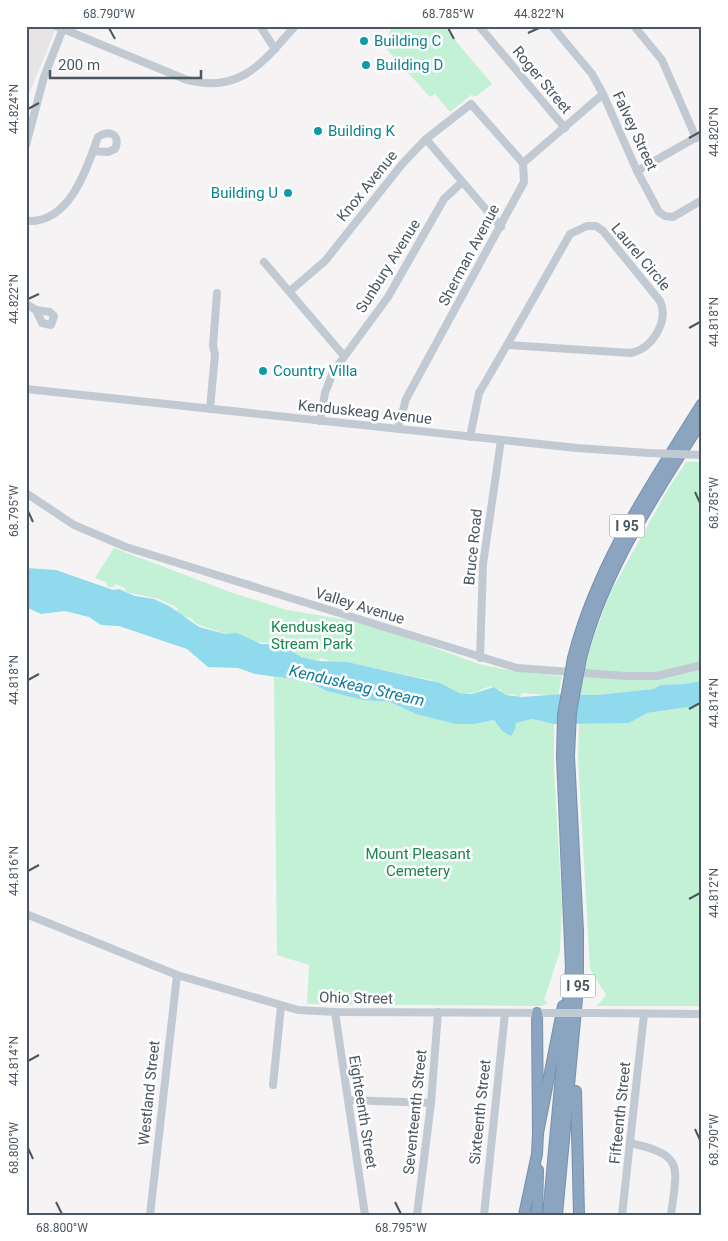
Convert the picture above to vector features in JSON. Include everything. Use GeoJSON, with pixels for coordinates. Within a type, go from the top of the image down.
{"type":"FeatureCollection","features":[{"type":"Feature","properties":{"kind":"highway","name":"I 95"},"geometry":{"type":"LineString","coordinates":[[548,1215],[568,1014],[570,931],[565,757],[577,658],[590,602],[606,564],[633,516],[702,404]]}},
{"type":"Feature","properties":{"kind":"highway","name":"I 95"},"geometry":{"type":"LineString","coordinates":[[577,658],[594,611],[616,561],[702,420]]}},
{"type":"Feature","properties":{"kind":"highway","name":"I 95"},"geometry":{"type":"LineString","coordinates":[[557,1215],[575,1036],[579,950],[565,757]]}},
{"type":"Feature","properties":{"kind":"highway"},"geometry":{"type":"LineString","coordinates":[[538,1133],[565,996],[570,931]]}},
{"type":"Feature","properties":{"kind":"highway"},"geometry":{"type":"LineString","coordinates":[[536,1215],[538,1133],[537,1013]]}},
{"type":"Feature","properties":{"kind":"highway"},"geometry":{"type":"LineString","coordinates":[[575,1036],[575,1134],[579,1215]]}},
{"type":"Feature","properties":{"kind":"highway"},"geometry":{"type":"LineString","coordinates":[[524,1215],[537,1154]]}},
{"type":"Feature","properties":{"kind":"street"},"geometry":{"type":"LineString","coordinates":[[260,26],[275,49]]}},
{"type":"Feature","properties":{"kind":"street"},"geometry":{"type":"LineString","coordinates":[[26,145],[44,77],[61,27],[187,80],[208,84],[239,79],[257,68],[295,26]]}},
{"type":"Feature","properties":{"kind":"street","name":"Roger Street"},"geometry":{"type":"LineString","coordinates":[[480,26],[565,128]]}},
{"type":"Feature","properties":{"kind":"street","name":"Falvey Street"},"geometry":{"type":"LineString","coordinates":[[552,26],[592,74],[659,212],[665,216],[673,217],[702,200]]}},
{"type":"Feature","properties":{"kind":"street"},"geometry":{"type":"LineString","coordinates":[[634,26],[662,60],[699,136],[637,170]]}},
{"type":"Feature","properties":{"kind":"street"},"geometry":{"type":"LineString","coordinates":[[523,163],[603,94]]}},
{"type":"Feature","properties":{"kind":"street","name":"Knox Avenue"},"geometry":{"type":"LineString","coordinates":[[290,291],[325,261],[403,163],[426,139],[471,104],[523,163]]}},
{"type":"Feature","properties":{"kind":"street"},"geometry":{"type":"LineString","coordinates":[[426,139],[461,183],[501,227]]}},
{"type":"Feature","properties":{"kind":"street"},"geometry":{"type":"LineString","coordinates":[[26,221],[49,218],[72,197],[93,151]]}},
{"type":"Feature","properties":{"kind":"street","name":"Sherman Avenue"},"geometry":{"type":"LineString","coordinates":[[398,430],[406,399],[524,182],[523,163]]}},
{"type":"Feature","properties":{"kind":"street","name":"Sunbury Avenue"},"geometry":{"type":"LineString","coordinates":[[320,421],[327,387],[344,356],[388,297],[444,199],[461,183]]}},
{"type":"Feature","properties":{"kind":"street","name":"Laurel Circle"},"geometry":{"type":"LineString","coordinates":[[470,437],[479,394],[507,344],[570,234],[587,226],[596,226],[603,231],[660,301],[663,308],[659,328],[645,348],[640,351],[631,353],[507,344]]}},
{"type":"Feature","properties":{"kind":"street"},"geometry":{"type":"LineString","coordinates":[[264,262],[344,356]]}},
{"type":"Feature","properties":{"kind":"street"},"geometry":{"type":"LineString","coordinates":[[210,408],[215,354],[212,346],[216,293]]}},
{"type":"Feature","properties":{"kind":"street"},"geometry":{"type":"LineString","coordinates":[[26,304],[36,310]]}},
{"type":"Feature","properties":{"kind":"street","name":"Kenduskeag Avenue"},"geometry":{"type":"LineString","coordinates":[[26,388],[398,430],[649,453],[702,455]]}},
{"type":"Feature","properties":{"kind":"street","name":"Bruce Road"},"geometry":{"type":"LineString","coordinates":[[480,658],[483,564],[501,440]]}},
{"type":"Feature","properties":{"kind":"street","name":"Valley Avenue"},"geometry":{"type":"LineString","coordinates":[[26,493],[68,522],[110,541],[517,668],[626,676],[657,676],[702,665]]}},
{"type":"Feature","properties":{"kind":"street","name":"Ohio Street"},"geometry":{"type":"LineString","coordinates":[[26,914],[177,975],[281,1006],[313,1012],[702,1014]]}},
{"type":"Feature","properties":{"kind":"street","name":"Westland Street"},"geometry":{"type":"LineString","coordinates":[[150,1215],[177,975]]}},
{"type":"Feature","properties":{"kind":"street"},"geometry":{"type":"LineString","coordinates":[[274,1085],[281,1006]]}},
{"type":"Feature","properties":{"kind":"street","name":"Eighteenth Street"},"geometry":{"type":"LineString","coordinates":[[334,1012],[365,1215]]}},
{"type":"Feature","properties":{"kind":"street","name":"Seventeenth Street"},"geometry":{"type":"LineString","coordinates":[[417,1215],[431,1103],[438,1012]]}},
{"type":"Feature","properties":{"kind":"street","name":"Sixteenth Street"},"geometry":{"type":"LineString","coordinates":[[484,1215],[504,1013]]}},
{"type":"Feature","properties":{"kind":"street","name":"Fifteenth Street"},"geometry":{"type":"LineString","coordinates":[[622,1215],[644,1014]]}},
{"type":"Feature","properties":{"kind":"street"},"geometry":{"type":"LineString","coordinates":[[348,1100],[431,1103]]}},
{"type":"Feature","properties":{"kind":"street"},"geometry":{"type":"LineString","coordinates":[[630,1143],[654,1148],[670,1158],[676,1169],[671,1215]]}},
{"type":"Feature","properties":{"kind":"shaded area"},"geometry":{"type":"Polygon","coordinates":[[[26,26],[57,26],[26,101],[26,26]]]}},
{"type":"Feature","properties":{"kind":"green space"},"geometry":{"type":"Polygon","coordinates":[[[393,26],[443,26],[492,84],[476,96],[471,95],[450,112],[435,94],[430,97],[383,45],[393,26]]]}},
{"type":"Feature","properties":{"kind":"green space"},"geometry":{"type":"Polygon","coordinates":[[[686,462],[702,462],[702,681],[597,695],[578,694],[590,648],[610,593],[667,491],[686,462]]]}},
{"type":"Feature","properties":{"kind":"green space","name":"Kenduskeag Stream Park"},"geometry":{"type":"Polygon","coordinates":[[[114,548],[230,592],[287,610],[381,628],[479,664],[512,671],[562,676],[558,696],[523,693],[519,697],[513,694],[503,695],[501,690],[490,686],[474,693],[459,693],[458,695],[431,680],[320,658],[321,662],[318,662],[293,655],[292,650],[278,643],[254,642],[235,634],[226,634],[205,627],[195,623],[191,618],[179,615],[176,611],[178,608],[159,599],[126,592],[125,588],[115,584],[114,587],[108,587],[106,582],[95,578],[114,548]]]}},
{"type":"Feature","properties":{"kind":"green space","name":"Mount Pleasant Cemetery"},"geometry":{"type":"Polygon","coordinates":[[[274,677],[307,681],[327,691],[363,700],[390,702],[416,714],[474,724],[494,720],[502,731],[515,729],[515,723],[532,719],[554,724],[554,770],[562,907],[560,951],[544,1000],[548,1003],[542,1006],[307,1004],[309,965],[277,955],[274,677]]]}},
{"type":"Feature","properties":{"kind":"green space"},"geometry":{"type":"Polygon","coordinates":[[[702,705],[702,1006],[597,1006],[606,995],[590,969],[578,757],[579,723],[628,723],[647,713],[702,705]]]}},
{"type":"Feature","properties":{"kind":"water","name":"Kenduskeag Stream"},"geometry":{"type":"Polygon","coordinates":[[[26,568],[56,570],[113,590],[119,589],[135,596],[154,599],[169,606],[199,627],[225,634],[237,633],[261,644],[279,644],[301,657],[317,661],[347,662],[440,683],[459,693],[472,694],[494,687],[506,695],[522,697],[562,694],[597,695],[702,681],[702,705],[647,713],[629,723],[554,724],[532,719],[516,723],[511,736],[502,731],[494,720],[474,724],[456,724],[416,714],[390,702],[363,700],[327,691],[307,681],[255,674],[238,668],[208,667],[187,649],[119,626],[101,625],[89,617],[65,611],[41,614],[28,608],[26,568]]]}},
{"type":"Feature","properties":{"kind":"place","name":"Building C"},"geometry":{"type":"Point","coordinates":[364,41]}},
{"type":"Feature","properties":{"kind":"place","name":"Building D"},"geometry":{"type":"Point","coordinates":[366,65]}},
{"type":"Feature","properties":{"kind":"place","name":"Building K"},"geometry":{"type":"Point","coordinates":[318,131]}},
{"type":"Feature","properties":{"kind":"place","name":"Building U"},"geometry":{"type":"Point","coordinates":[288,193]}},
{"type":"Feature","properties":{"kind":"place","name":"Country Villa"},"geometry":{"type":"Point","coordinates":[263,371]}}]}
